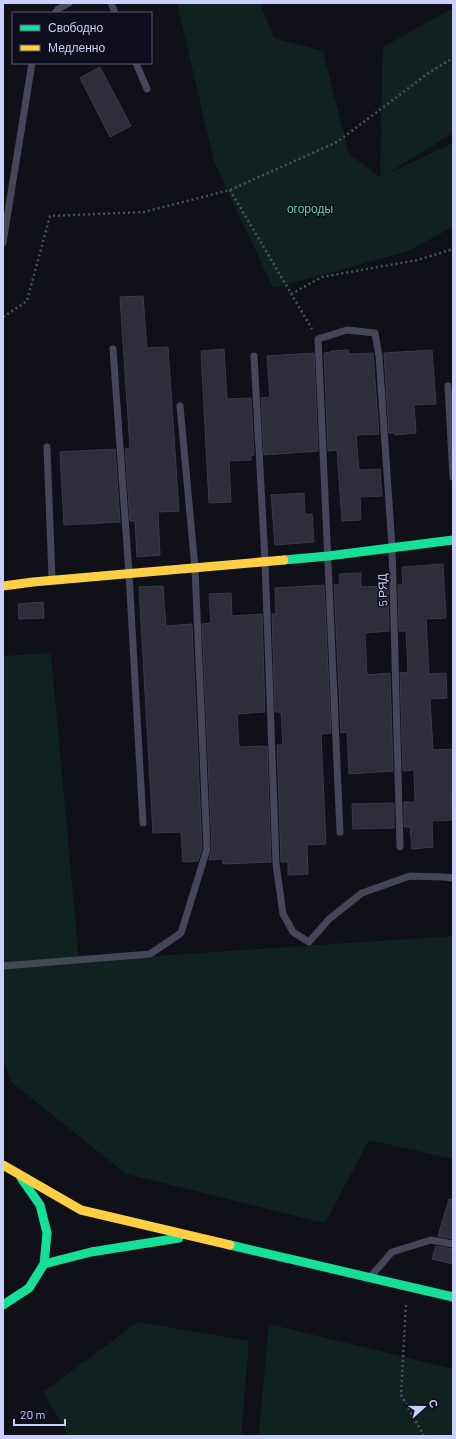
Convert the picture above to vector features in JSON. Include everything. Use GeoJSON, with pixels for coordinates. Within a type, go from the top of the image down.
{"type":"FeatureCollection","features":[{"type":"Feature","properties":{"kind":"main road"},"geometry":{"type":"LineString","coordinates":[[3,586],[52,580],[328,556],[453,540]]}},
{"type":"Feature","properties":{"kind":"main road"},"geometry":{"type":"LineString","coordinates":[[3,1165],[81,1210],[453,1297]]}},
{"type":"Feature","properties":{"kind":"main road"},"geometry":{"type":"LineString","coordinates":[[3,1305],[29,1288],[44,1264],[47,1233],[40,1204],[17,1173]]}},
{"type":"Feature","properties":{"kind":"main road"},"geometry":{"type":"LineString","coordinates":[[44,1264],[91,1252],[194,1236]]}},
{"type":"Feature","properties":{"kind":"lane"},"geometry":{"type":"LineString","coordinates":[[56,12],[58,9],[69,3]]}},
{"type":"Feature","properties":{"kind":"lane"},"geometry":{"type":"LineString","coordinates":[[3,243],[32,64]]}},
{"type":"Feature","properties":{"kind":"lane"},"geometry":{"type":"LineString","coordinates":[[136,64],[147,88]]}},
{"type":"Feature","properties":{"kind":"lane","name":"5 РЯД"},"geometry":{"type":"LineString","coordinates":[[318,339],[347,330],[375,333],[380,356],[392,547],[400,847]]}},
{"type":"Feature","properties":{"kind":"lane"},"geometry":{"type":"LineString","coordinates":[[318,339],[340,832]]}},
{"type":"Feature","properties":{"kind":"lane"},"geometry":{"type":"LineString","coordinates":[[113,349],[129,574],[143,823]]}},
{"type":"Feature","properties":{"kind":"lane"},"geometry":{"type":"LineString","coordinates":[[254,356],[265,561],[276,864],[283,914],[293,932],[309,942],[329,919],[362,893],[410,876],[453,878]]}},
{"type":"Feature","properties":{"kind":"lane"},"geometry":{"type":"LineString","coordinates":[[448,386],[453,477]]}},
{"type":"Feature","properties":{"kind":"lane"},"geometry":{"type":"LineString","coordinates":[[3,966],[150,954],[181,933],[207,849],[195,568],[180,406]]}},
{"type":"Feature","properties":{"kind":"lane"},"geometry":{"type":"LineString","coordinates":[[46,447],[52,580]]}},
{"type":"Feature","properties":{"kind":"lane"},"geometry":{"type":"LineString","coordinates":[[370,1278],[392,1252],[432,1240],[453,1244]]}},
{"type":"Feature","properties":{"kind":"path"},"geometry":{"type":"LineString","coordinates":[[3,317],[27,301],[50,216],[144,212],[230,190],[338,142],[430,72],[453,58]]}},
{"type":"Feature","properties":{"kind":"path"},"geometry":{"type":"LineString","coordinates":[[230,190],[318,339]]}},
{"type":"Feature","properties":{"kind":"path"},"geometry":{"type":"LineString","coordinates":[[291,294],[322,277],[418,260],[453,249]]}},
{"type":"Feature","properties":{"kind":"path"},"geometry":{"type":"LineString","coordinates":[[407,1286],[402,1395],[424,1436]]}},
{"type":"Feature","properties":{"kind":"green space","name":"огороды"},"geometry":{"type":"Polygon","coordinates":[[[177,3],[260,3],[274,38],[323,51],[349,154],[380,177],[383,47],[453,8],[453,133],[385,175],[453,143],[453,227],[406,252],[273,288],[214,161],[177,3]]]}},
{"type":"Feature","properties":{"kind":"green space"},"geometry":{"type":"Polygon","coordinates":[[[51,653],[79,961],[453,936],[453,1159],[369,1140],[325,1223],[126,1174],[10,1081],[3,1056],[3,656],[51,653]]]}},
{"type":"Feature","properties":{"kind":"green space"},"geometry":{"type":"Polygon","coordinates":[[[138,1322],[249,1341],[241,1436],[69,1436],[43,1392],[138,1322]]]}},
{"type":"Feature","properties":{"kind":"green space"},"geometry":{"type":"Polygon","coordinates":[[[269,1324],[453,1369],[453,1436],[260,1436],[259,1432],[269,1324]]]}},
{"type":"Feature","properties":{"kind":"building"},"geometry":{"type":"Polygon","coordinates":[[[100,67],[131,126],[110,137],[80,78],[100,67]]]}},
{"type":"Feature","properties":{"kind":"building"},"geometry":{"type":"Polygon","coordinates":[[[143,296],[147,348],[168,347],[179,511],[158,512],[160,555],[137,557],[135,521],[130,521],[125,449],[130,448],[120,297],[143,296]]]}},
{"type":"Feature","properties":{"kind":"building"},"geometry":{"type":"Polygon","coordinates":[[[224,349],[227,399],[251,398],[254,455],[251,456],[251,460],[229,461],[231,502],[209,503],[201,351],[224,349]]]}},
{"type":"Feature","properties":{"kind":"building"},"geometry":{"type":"Polygon","coordinates":[[[348,350],[349,354],[373,353],[379,434],[356,435],[359,470],[380,469],[382,496],[360,497],[361,520],[342,521],[337,450],[328,451],[324,353],[348,350]]]}},
{"type":"Feature","properties":{"kind":"building"},"geometry":{"type":"Polygon","coordinates":[[[432,350],[436,404],[414,405],[416,433],[395,435],[395,433],[389,433],[384,353],[432,350]]]}},
{"type":"Feature","properties":{"kind":"building"},"geometry":{"type":"Polygon","coordinates":[[[314,353],[318,451],[264,455],[261,398],[270,397],[267,356],[314,353]]]}},
{"type":"Feature","properties":{"kind":"building"},"geometry":{"type":"Polygon","coordinates":[[[115,449],[120,522],[64,525],[60,452],[115,449]]]}},
{"type":"Feature","properties":{"kind":"building"},"geometry":{"type":"Polygon","coordinates":[[[304,493],[305,514],[312,514],[314,542],[275,545],[271,495],[304,493]]]}},
{"type":"Feature","properties":{"kind":"building"},"geometry":{"type":"Polygon","coordinates":[[[443,564],[446,618],[426,619],[429,674],[446,673],[447,698],[430,699],[433,750],[453,749],[453,792],[451,793],[453,820],[432,821],[433,847],[412,849],[410,827],[404,827],[404,802],[415,802],[414,770],[403,771],[400,673],[408,672],[406,631],[399,631],[398,585],[403,585],[402,567],[443,564]]]}},
{"type":"Feature","properties":{"kind":"building"},"geometry":{"type":"Polygon","coordinates":[[[361,573],[361,587],[388,586],[389,631],[365,633],[367,675],[390,673],[393,771],[349,774],[347,732],[341,733],[334,585],[340,584],[339,574],[361,573]]]}},
{"type":"Feature","properties":{"kind":"building"},"geometry":{"type":"Polygon","coordinates":[[[324,585],[331,733],[321,734],[326,844],[307,845],[308,874],[288,875],[288,862],[281,862],[277,745],[283,745],[281,712],[275,712],[272,614],[276,614],[275,588],[324,585]]]}},
{"type":"Feature","properties":{"kind":"building"},"geometry":{"type":"Polygon","coordinates":[[[163,586],[166,626],[192,624],[202,848],[198,861],[183,862],[181,832],[153,833],[139,587],[163,586]]]}},
{"type":"Feature","properties":{"kind":"building"},"geometry":{"type":"Polygon","coordinates":[[[231,593],[232,616],[262,614],[265,712],[237,714],[239,747],[267,746],[271,862],[223,864],[223,859],[209,860],[212,849],[202,624],[211,623],[209,594],[231,593]]]}},
{"type":"Feature","properties":{"kind":"building"},"geometry":{"type":"Polygon","coordinates":[[[43,602],[44,618],[19,619],[18,604],[43,602]]]}},
{"type":"Feature","properties":{"kind":"building"},"geometry":{"type":"Polygon","coordinates":[[[394,803],[394,828],[353,829],[352,804],[394,803]]]}},
{"type":"Feature","properties":{"kind":"building"},"geometry":{"type":"Polygon","coordinates":[[[449,1199],[453,1200],[453,1239],[438,1236],[449,1199]]]}},
{"type":"Feature","properties":{"kind":"building"},"geometry":{"type":"Polygon","coordinates":[[[436,1246],[453,1249],[453,1264],[432,1259],[436,1246]]]}},
{"type":"Feature","properties":{"kind":"traffic: fast"},"geometry":{"type":"LineString","coordinates":[[284,560],[453,540]]}},
{"type":"Feature","properties":{"kind":"traffic: fast"},"geometry":{"type":"LineString","coordinates":[[3,1305],[29,1288],[44,1264],[47,1233],[40,1205],[21,1178]]}},
{"type":"Feature","properties":{"kind":"traffic: fast"},"geometry":{"type":"LineString","coordinates":[[44,1264],[91,1252],[179,1238]]}},
{"type":"Feature","properties":{"kind":"traffic: fast"},"geometry":{"type":"LineString","coordinates":[[230,1245],[453,1297]]}},
{"type":"Feature","properties":{"kind":"traffic: slow"},"geometry":{"type":"LineString","coordinates":[[3,586],[33,582],[284,560]]}},
{"type":"Feature","properties":{"kind":"traffic: slow"},"geometry":{"type":"LineString","coordinates":[[3,1165],[81,1210],[230,1245]]}}]}
